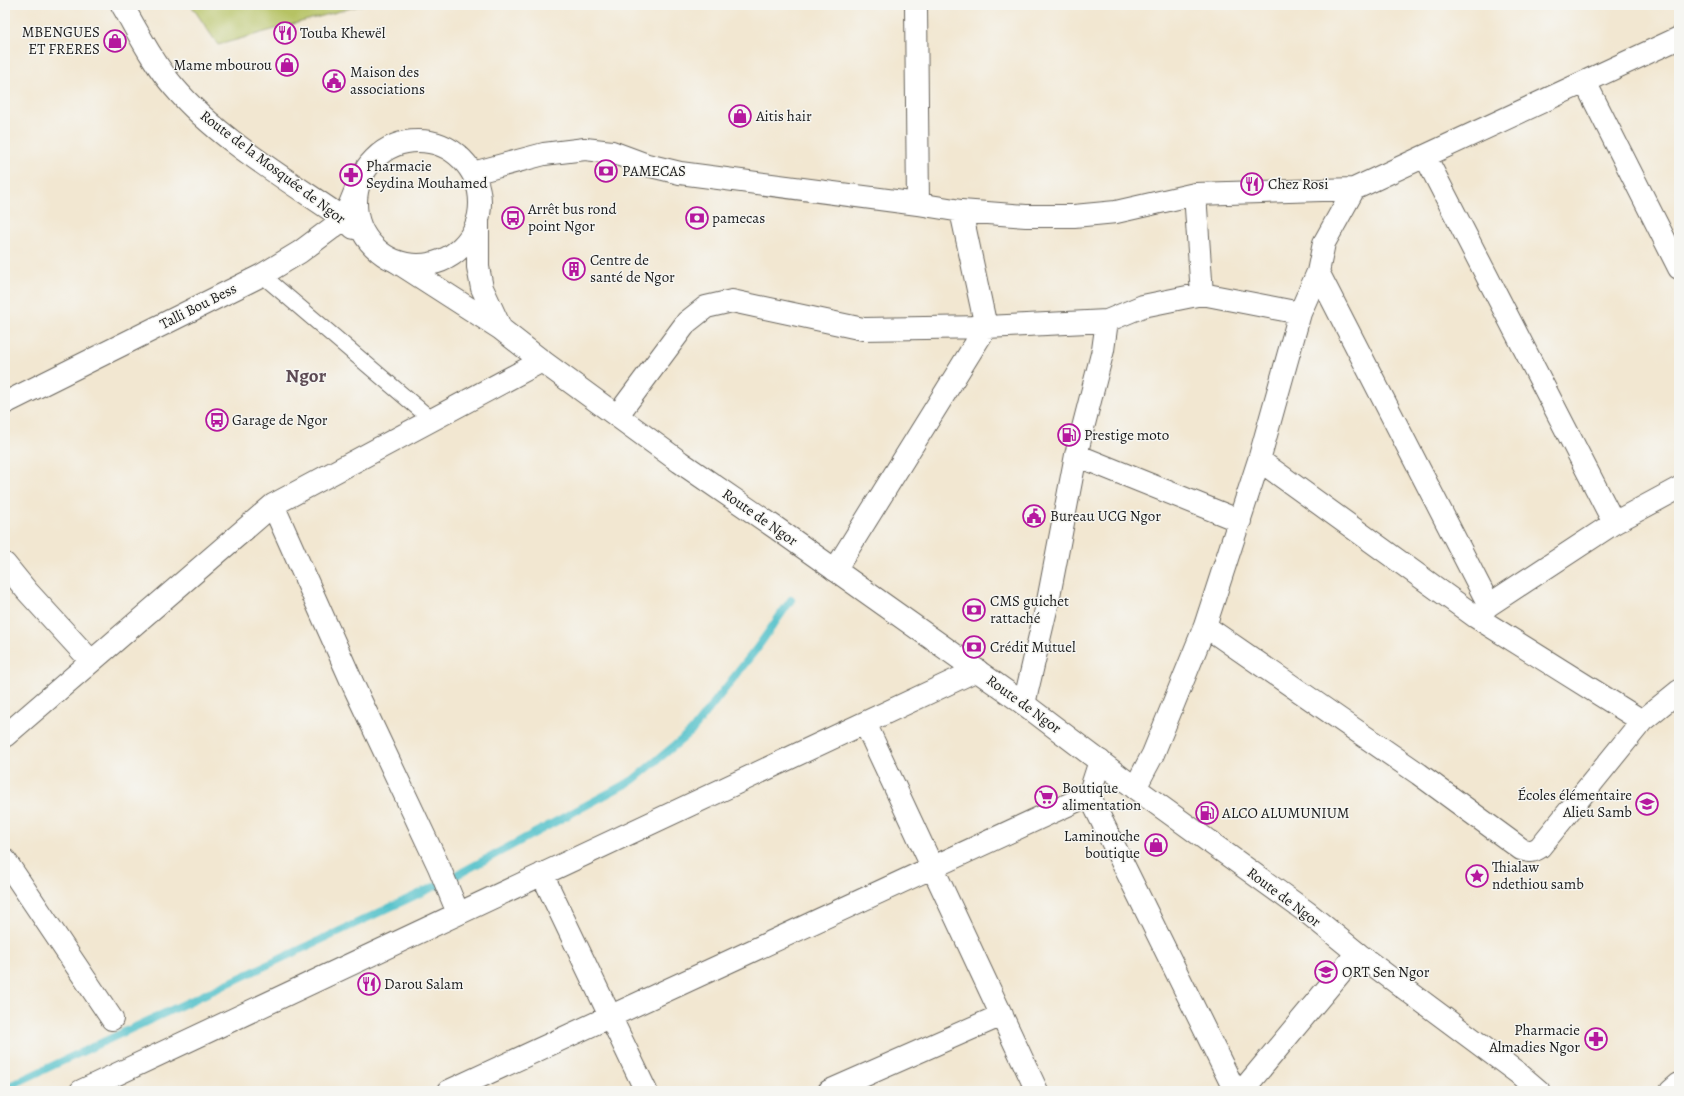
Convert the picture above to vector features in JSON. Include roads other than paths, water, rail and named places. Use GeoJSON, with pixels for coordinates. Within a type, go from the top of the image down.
{"type":"FeatureCollection","features":[{"type":"Feature","properties":{"kind":"street","name":"Route de la Mosquée de Ngor"},"geometry":{"type":"LineString","coordinates":[[122,5],[158,66],[173,87],[200,114],[231,140],[344,219],[374,247]]}},
{"type":"Feature","properties":{"kind":"street"},"geometry":{"type":"LineString","coordinates":[[916,5],[918,204]]}},
{"type":"Feature","properties":{"kind":"street"},"geometry":{"type":"LineString","coordinates":[[473,173],[544,154],[585,149],[612,152],[647,165],[680,173],[918,204],[961,212],[1026,216],[1081,215],[1116,212],[1194,194],[1354,189],[1679,38]]}},
{"type":"Feature","properties":{"kind":"street"},"geometry":{"type":"LineString","coordinates":[[1585,82],[1679,268]]}},
{"type":"Feature","properties":{"kind":"street"},"geometry":{"type":"LineString","coordinates":[[344,219],[361,177],[370,164],[382,153],[401,144],[422,141],[442,145],[460,156],[473,173],[480,197],[478,221],[478,267],[482,288],[501,329]]}},
{"type":"Feature","properties":{"kind":"street"},"geometry":{"type":"LineString","coordinates":[[1425,156],[1614,523]]}},
{"type":"Feature","properties":{"kind":"street"},"geometry":{"type":"LineString","coordinates":[[361,177],[356,202],[360,226],[374,247],[397,262],[417,266],[437,262],[454,254],[469,240],[478,221]]}},
{"type":"Feature","properties":{"kind":"street"},"geometry":{"type":"LineString","coordinates":[[1135,788],[1154,754],[1205,626],[1259,460],[1300,312],[1318,272],[1324,243],[1354,189]]}},
{"type":"Feature","properties":{"kind":"street"},"geometry":{"type":"LineString","coordinates":[[1194,194],[1202,294]]}},
{"type":"Feature","properties":{"kind":"street"},"geometry":{"type":"LineString","coordinates":[[835,570],[986,327],[961,212]]}},
{"type":"Feature","properties":{"kind":"street","name":"Talli Bou Bess"},"geometry":{"type":"LineString","coordinates":[[5,403],[262,275],[300,252],[344,219]]}},
{"type":"Feature","properties":{"kind":"street","name":"Route de Ngor"},"geometry":{"type":"LineString","coordinates":[[397,262],[501,329],[542,361],[680,462],[1024,704],[1100,760],[1135,788],[1308,913],[1357,953],[1518,1073],[1539,1091]]}},
{"type":"Feature","properties":{"kind":"street"},"geometry":{"type":"LineString","coordinates":[[1318,272],[1483,611]]}},
{"type":"Feature","properties":{"kind":"street"},"geometry":{"type":"LineString","coordinates":[[617,416],[687,322],[706,307],[732,301],[863,329],[986,327],[1107,321],[1143,306],[1202,294],[1300,312]]}},
{"type":"Feature","properties":{"kind":"street"},"geometry":{"type":"LineString","coordinates":[[1024,704],[1048,601],[1076,455],[1103,350],[1107,321]]}},
{"type":"Feature","properties":{"kind":"street"},"geometry":{"type":"LineString","coordinates":[[5,736],[273,505],[542,361]]}},
{"type":"Feature","properties":{"kind":"street"},"geometry":{"type":"LineString","coordinates":[[1076,455],[1240,521]]}},
{"type":"Feature","properties":{"kind":"street"},"geometry":{"type":"LineString","coordinates":[[1259,460],[1483,611],[1642,721]]}},
{"type":"Feature","properties":{"kind":"street"},"geometry":{"type":"LineString","coordinates":[[1483,611],[1614,523],[1679,488]]}},
{"type":"Feature","properties":{"kind":"street"},"geometry":{"type":"LineString","coordinates":[[273,505],[356,691],[455,904]]}},
{"type":"Feature","properties":{"kind":"street"},"geometry":{"type":"LineString","coordinates":[[5,564],[26,591],[92,661]]}},
{"type":"Feature","properties":{"kind":"street"},"geometry":{"type":"LineString","coordinates":[[1205,626],[1419,774],[1521,849],[1528,852],[1540,848],[1642,721],[1679,692]]}},
{"type":"Feature","properties":{"kind":"street"},"geometry":{"type":"LineString","coordinates":[[89,1089],[455,904],[542,874],[977,670]]}},
{"type":"Feature","properties":{"kind":"street"},"geometry":{"type":"LineString","coordinates":[[865,723],[1037,1091]]}},
{"type":"Feature","properties":{"kind":"street"},"geometry":{"type":"LineString","coordinates":[[1100,760],[1089,795],[1235,1091]]}},
{"type":"Feature","properties":{"kind":"street"},"geometry":{"type":"LineString","coordinates":[[449,1091],[475,1086],[611,1016],[1089,795]]}},
{"type":"Feature","properties":{"kind":"street"},"geometry":{"type":"LineString","coordinates":[[5,860],[112,1019]]}},
{"type":"Feature","properties":{"kind":"street"},"geometry":{"type":"LineString","coordinates":[[542,874],[646,1091]]}},
{"type":"Feature","properties":{"kind":"street"},"geometry":{"type":"LineString","coordinates":[[1242,1091],[1357,953]]}},
{"type":"Feature","properties":{"kind":"street"},"geometry":{"type":"LineString","coordinates":[[829,1091],[1002,1015]]}},
{"type":"Feature","properties":{"kind":"street"},"geometry":{"type":"LineString","coordinates":[[1671,1091],[1679,1084]]}},
{"type":"Feature","properties":{"kind":"lane"},"geometry":{"type":"LineString","coordinates":[[262,275],[432,420]]}},
{"type":"Feature","properties":{"kind":"waterway"},"geometry":{"type":"LineString","coordinates":[[5,1088],[442,883],[633,780],[691,732],[757,648],[791,600]]}},
{"type":"Feature","properties":{"kind":"place","name":"Touba Khewël"},"geometry":{"type":"Point","coordinates":[285,33]}},
{"type":"Feature","properties":{"kind":"place","name":"MBENGUES ET FRERES"},"geometry":{"type":"Point","coordinates":[115,41]}},
{"type":"Feature","properties":{"kind":"place","name":"Mame mbourou"},"geometry":{"type":"Point","coordinates":[287,65]}},
{"type":"Feature","properties":{"kind":"place","name":"Maison des associations"},"geometry":{"type":"Point","coordinates":[334,81]}},
{"type":"Feature","properties":{"kind":"place","name":"Aitis hair"},"geometry":{"type":"Point","coordinates":[740,116]}},
{"type":"Feature","properties":{"kind":"place","name":"PAMECAS"},"geometry":{"type":"Point","coordinates":[606,171]}},
{"type":"Feature","properties":{"kind":"place","name":"Pharmacie Seydina Mouhamed"},"geometry":{"type":"Point","coordinates":[351,175]}},
{"type":"Feature","properties":{"kind":"place","name":"Chez Rosi"},"geometry":{"type":"Point","coordinates":[1252,184]}},
{"type":"Feature","properties":{"kind":"place","name":"Arrêt bus rond point Ngor"},"geometry":{"type":"Point","coordinates":[513,218]}},
{"type":"Feature","properties":{"kind":"place","name":"pamecas"},"geometry":{"type":"Point","coordinates":[697,218]}},
{"type":"Feature","properties":{"kind":"place","name":"Centre de santé de Ngor"},"geometry":{"type":"Point","coordinates":[574,269]}},
{"type":"Feature","properties":{"kind":"place","name":"Garage de Ngor"},"geometry":{"type":"Point","coordinates":[217,420]}},
{"type":"Feature","properties":{"kind":"place","name":"Prestige moto"},"geometry":{"type":"Point","coordinates":[1069,435]}},
{"type":"Feature","properties":{"kind":"place","name":"Bureau UCG Ngor"},"geometry":{"type":"Point","coordinates":[1034,516]}},
{"type":"Feature","properties":{"kind":"place","name":"CMS guichet rattaché"},"geometry":{"type":"Point","coordinates":[974,610]}},
{"type":"Feature","properties":{"kind":"place","name":"Crédit Mutuel"},"geometry":{"type":"Point","coordinates":[974,647]}},
{"type":"Feature","properties":{"kind":"place","name":"Boutique alimentation"},"geometry":{"type":"Point","coordinates":[1046,797]}},
{"type":"Feature","properties":{"kind":"place","name":"Écoles élémentaire Alieu Samb"},"geometry":{"type":"Point","coordinates":[1647,804]}},
{"type":"Feature","properties":{"kind":"place","name":"ALCO ALUMUNIUM"},"geometry":{"type":"Point","coordinates":[1207,813]}},
{"type":"Feature","properties":{"kind":"place","name":"Laminouche boutique"},"geometry":{"type":"Point","coordinates":[1156,845]}},
{"type":"Feature","properties":{"kind":"place","name":"Thialaw ndethiou samb"},"geometry":{"type":"Point","coordinates":[1477,876]}},
{"type":"Feature","properties":{"kind":"place","name":"ORT Sen Ngor"},"geometry":{"type":"Point","coordinates":[1326,972]}},
{"type":"Feature","properties":{"kind":"place","name":"Darou Salam"},"geometry":{"type":"Point","coordinates":[369,984]}},
{"type":"Feature","properties":{"kind":"place","name":"Pharmacie Almadies Ngor"},"geometry":{"type":"Point","coordinates":[1596,1039]}},
{"type":"Feature","properties":{"kind":"district","name":"Ngor"},"geometry":{"type":"Point","coordinates":[306,375]}}]}
